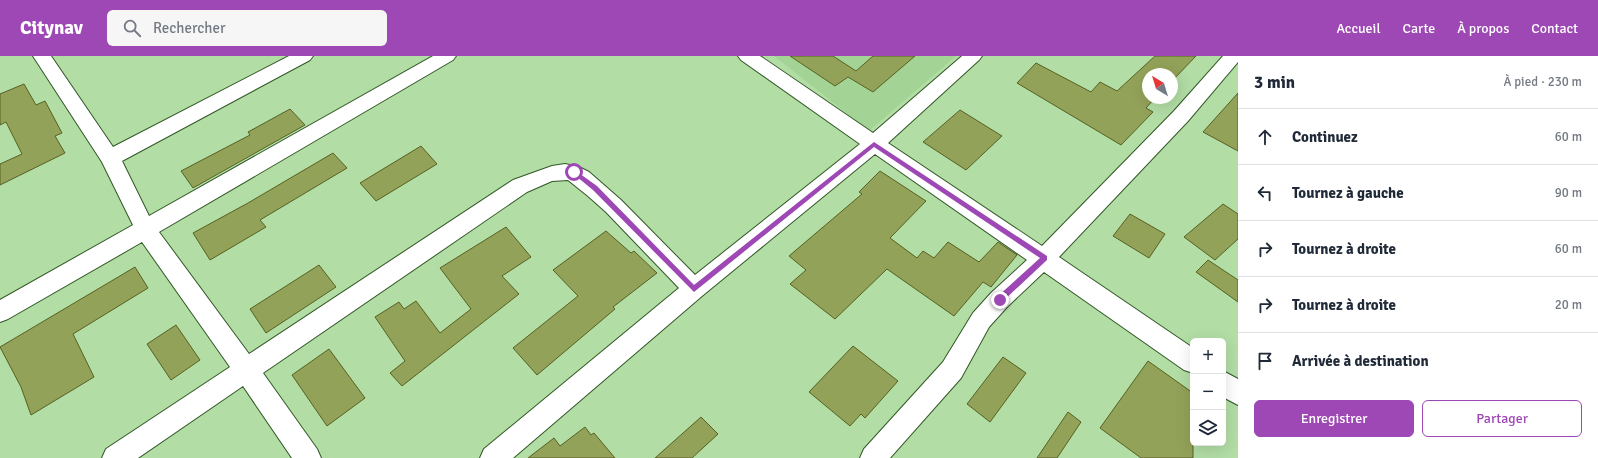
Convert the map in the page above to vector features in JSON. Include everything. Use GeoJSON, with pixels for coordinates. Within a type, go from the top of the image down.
{"type":"FeatureCollection","features":[{"type":"Feature","properties":{"kind":"street"},"geometry":{"type":"LineString","coordinates":[[42,56],[110,158],[145,229],[308,458]]}},
{"type":"Feature","properties":{"kind":"street"},"geometry":{"type":"LineString","coordinates":[[110,158],[304,56]]}},
{"type":"Feature","properties":{"kind":"street"},"geometry":{"type":"LineString","coordinates":[[0,312],[447,56]]}},
{"type":"Feature","properties":{"kind":"street"},"geometry":{"type":"LineString","coordinates":[[747,56],[874,144],[1044,258],[1190,360]]}},
{"type":"Feature","properties":{"kind":"street"},"geometry":{"type":"LineString","coordinates":[[493,458],[694,289],[874,144],[973,56]]}},
{"type":"Feature","properties":{"kind":"street"},"geometry":{"type":"LineString","coordinates":[[873,458],[952,370],[981,320],[1044,258],[1181,116],[1233,56]]}},
{"type":"Feature","properties":{"kind":"street"},"geometry":{"type":"LineString","coordinates":[[115,458],[520,186],[549,173],[574,172],[595,188],[694,289]]}},
{"type":"Feature","properties":{"kind":"street"},"geometry":{"type":"LineString","coordinates":[[1226,384],[1238,393]]}},
{"type":"Feature","properties":{"kind":"shaded area"},"geometry":{"type":"Polygon","coordinates":[[[774,56],[956,56],[869,131],[774,56]]]}},
{"type":"Feature","properties":{"kind":"building"},"geometry":{"type":"Polygon","coordinates":[[[790,56],[833,56],[856,71],[873,56],[915,56],[873,92],[848,77],[835,86],[790,56]]]}},
{"type":"Feature","properties":{"kind":"building"},"geometry":{"type":"Polygon","coordinates":[[[1155,56],[1196,56],[1178,75],[1178,68],[1142,68],[1142,104],[1150,104],[1146,108],[1153,112],[1121,145],[1017,83],[1036,63],[1091,92],[1100,82],[1117,91],[1155,56]]]}},
{"type":"Feature","properties":{"kind":"building"},"geometry":{"type":"Polygon","coordinates":[[[24,84],[36,105],[45,101],[62,133],[55,136],[65,153],[0,185],[0,164],[22,154],[6,122],[0,125],[0,94],[24,84]]]}},
{"type":"Feature","properties":{"kind":"building"},"geometry":{"type":"Polygon","coordinates":[[[1238,93],[1238,151],[1203,132],[1238,93]]]}},
{"type":"Feature","properties":{"kind":"building"},"geometry":{"type":"Polygon","coordinates":[[[290,109],[305,125],[193,188],[181,171],[250,135],[248,132],[290,109]]]}},
{"type":"Feature","properties":{"kind":"building"},"geometry":{"type":"Polygon","coordinates":[[[960,110],[1002,136],[966,170],[923,142],[960,110]]]}},
{"type":"Feature","properties":{"kind":"building"},"geometry":{"type":"Polygon","coordinates":[[[421,146],[437,164],[376,201],[360,183],[421,146]]]}},
{"type":"Feature","properties":{"kind":"building"},"geometry":{"type":"Polygon","coordinates":[[[333,153],[347,168],[260,220],[266,227],[210,260],[193,233],[248,203],[333,153]]]}},
{"type":"Feature","properties":{"kind":"building"},"geometry":{"type":"Polygon","coordinates":[[[880,171],[926,201],[890,238],[917,258],[923,251],[934,258],[948,242],[979,262],[998,242],[1017,255],[991,287],[983,282],[954,316],[887,269],[835,319],[790,284],[806,270],[789,256],[862,194],[859,192],[880,171]]]}},
{"type":"Feature","properties":{"kind":"building"},"geometry":{"type":"Polygon","coordinates":[[[1223,204],[1238,214],[1238,239],[1215,260],[1184,237],[1223,204]]]}},
{"type":"Feature","properties":{"kind":"building"},"geometry":{"type":"Polygon","coordinates":[[[1130,214],[1165,234],[1149,258],[1113,236],[1130,214]]]}},
{"type":"Feature","properties":{"kind":"building"},"geometry":{"type":"Polygon","coordinates":[[[506,227],[531,257],[502,276],[519,294],[402,386],[390,373],[405,361],[375,317],[399,302],[404,309],[416,301],[440,333],[471,309],[440,268],[506,227]]]}},
{"type":"Feature","properties":{"kind":"building"},"geometry":{"type":"Polygon","coordinates":[[[606,231],[631,253],[634,251],[657,273],[613,307],[615,309],[537,375],[513,348],[578,296],[553,270],[606,231]]]}},
{"type":"Feature","properties":{"kind":"building"},"geometry":{"type":"Polygon","coordinates":[[[1208,260],[1238,280],[1238,302],[1196,272],[1208,260]]]}},
{"type":"Feature","properties":{"kind":"building"},"geometry":{"type":"Polygon","coordinates":[[[319,265],[336,287],[266,333],[250,309],[319,265]]]}},
{"type":"Feature","properties":{"kind":"building"},"geometry":{"type":"Polygon","coordinates":[[[135,267],[148,288],[73,334],[94,377],[31,415],[21,387],[0,347],[135,267]]]}},
{"type":"Feature","properties":{"kind":"building"},"geometry":{"type":"Polygon","coordinates":[[[176,325],[200,360],[171,380],[147,344],[176,325]]]}},
{"type":"Feature","properties":{"kind":"building"},"geometry":{"type":"Polygon","coordinates":[[[853,346],[898,381],[865,418],[861,414],[850,426],[809,392],[853,346]]]}},
{"type":"Feature","properties":{"kind":"building"},"geometry":{"type":"Polygon","coordinates":[[[329,349],[365,398],[327,426],[292,375],[329,349]]]}},
{"type":"Feature","properties":{"kind":"building"},"geometry":{"type":"Polygon","coordinates":[[[1003,357],[1026,373],[990,422],[967,404],[1003,357]]]}},
{"type":"Feature","properties":{"kind":"building"},"geometry":{"type":"Polygon","coordinates":[[[1148,361],[1190,391],[1190,446],[1193,446],[1193,458],[1141,458],[1100,428],[1148,361]]]}},
{"type":"Feature","properties":{"kind":"building"},"geometry":{"type":"Polygon","coordinates":[[[1068,412],[1081,422],[1057,458],[1037,458],[1068,412]]]}},
{"type":"Feature","properties":{"kind":"building"},"geometry":{"type":"Polygon","coordinates":[[[701,417],[718,434],[692,458],[655,458],[701,417]]]}},
{"type":"Feature","properties":{"kind":"building"},"geometry":{"type":"Polygon","coordinates":[[[585,427],[591,435],[594,433],[615,458],[528,458],[554,438],[560,446],[585,427]]]}},
{"type":"Feature","properties":{"kind":"route"},"geometry":{"type":"LineString","coordinates":[[574,172],[595,188],[694,289],[874,144],[1044,258],[1000,300]]}}]}
